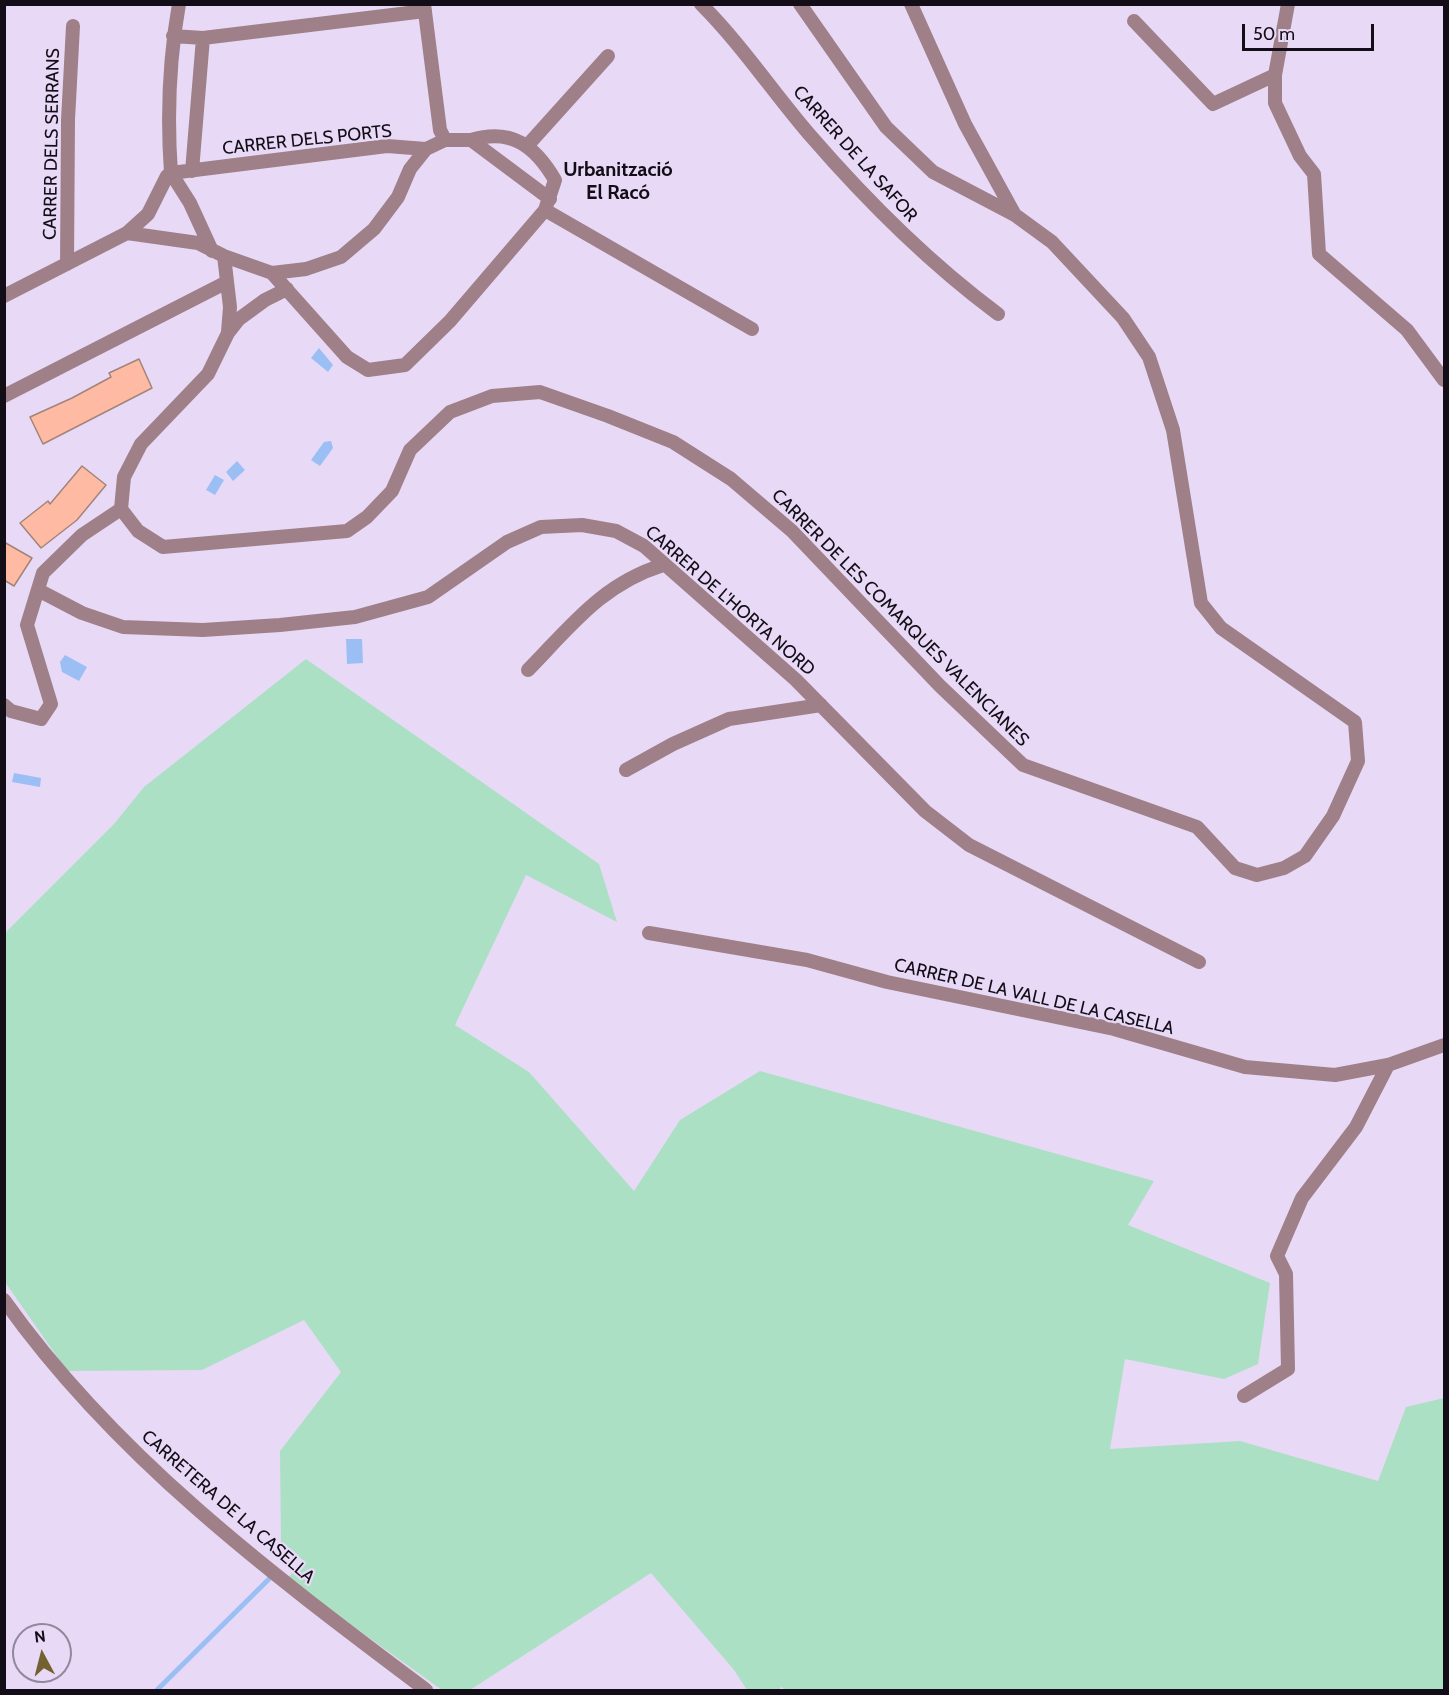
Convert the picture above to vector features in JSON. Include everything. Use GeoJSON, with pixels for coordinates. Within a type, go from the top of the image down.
{"type":"FeatureCollection","features":[{"type":"Feature","properties":{"kind":"street"},"geometry":{"type":"LineString","coordinates":[[179,4],[173,36],[169,129],[171,173],[218,254],[227,282],[230,307],[228,333]]}},
{"type":"Feature","properties":{"kind":"street","name":"CARRER DE LA SAFOR"},"geometry":{"type":"LineString","coordinates":[[701,4],[810,136],[866,195],[951,279],[998,314]]}},
{"type":"Feature","properties":{"kind":"street","name":"CARRER DE LES COMARQUES VALENCIANES"},"geometry":{"type":"LineString","coordinates":[[121,509],[138,531],[163,547],[347,531],[368,517],[392,491],[410,450],[450,412],[492,396],[540,392],[609,416],[673,442],[731,479],[792,531],[940,686],[1023,765],[1197,827],[1235,868],[1257,875],[1284,868],[1305,856],[1333,816],[1358,760],[1355,722],[1221,628],[1201,603],[1173,430],[1149,357],[1122,318],[1052,242],[1015,215],[933,172],[886,127],[800,4]]}},
{"type":"Feature","properties":{"kind":"street"},"geometry":{"type":"LineString","coordinates":[[911,4],[965,124],[1015,215]]}},
{"type":"Feature","properties":{"kind":"street"},"geometry":{"type":"LineString","coordinates":[[1288,4],[1275,75],[1275,103],[1300,156],[1314,174],[1319,254],[1407,330],[1444,380]]}},
{"type":"Feature","properties":{"kind":"street"},"geometry":{"type":"LineString","coordinates":[[173,36],[203,38],[425,8],[440,130],[445,140]]}},
{"type":"Feature","properties":{"kind":"street"},"geometry":{"type":"LineString","coordinates":[[1134,21],[1213,104],[1275,75]]}},
{"type":"Feature","properties":{"kind":"street","name":"CARRER DELS SERRANS"},"geometry":{"type":"LineString","coordinates":[[67,264],[68,120],[73,26]]}},
{"type":"Feature","properties":{"kind":"street","name":"CARRER DELS PORTS"},"geometry":{"type":"LineString","coordinates":[[192,171],[203,38]]}},
{"type":"Feature","properties":{"kind":"street"},"geometry":{"type":"LineString","coordinates":[[527,146],[608,56]]}},
{"type":"Feature","properties":{"kind":"street"},"geometry":{"type":"LineString","coordinates":[[127,233],[198,243],[218,254],[272,273],[306,269],[341,257],[374,229],[398,197],[410,169],[426,149],[445,140],[471,140],[491,134],[522,141],[546,165],[555,180],[548,205],[450,321],[405,365],[369,370],[347,357],[272,273]]}},
{"type":"Feature","properties":{"kind":"street"},"geometry":{"type":"LineString","coordinates":[[471,140],[548,205],[752,329]]}},
{"type":"Feature","properties":{"kind":"street","name":"CARRER DELS PORTS"},"geometry":{"type":"LineString","coordinates":[[171,173],[387,146],[426,149]]}},
{"type":"Feature","properties":{"kind":"street"},"geometry":{"type":"LineString","coordinates":[[127,233],[148,214],[167,176],[171,173]]}},
{"type":"Feature","properties":{"kind":"street","name":"CARRER DELS SERRANS"},"geometry":{"type":"LineString","coordinates":[[4,296],[127,233]]}},
{"type":"Feature","properties":{"kind":"street"},"geometry":{"type":"LineString","coordinates":[[4,396],[227,282]]}},
{"type":"Feature","properties":{"kind":"street"},"geometry":{"type":"LineString","coordinates":[[4,705],[11,711],[41,719],[51,704],[27,625],[43,573],[82,535],[121,509],[124,477],[141,444],[208,374],[228,333],[238,319],[265,300],[287,289]]}},
{"type":"Feature","properties":{"kind":"street","name":"CARRER DE L'HORTA NORD"},"geometry":{"type":"LineString","coordinates":[[38,590],[82,613],[123,627],[204,630],[354,617],[428,597],[507,542],[541,527],[582,525],[616,531],[644,546],[796,680],[925,811],[969,845],[1199,962]]}},
{"type":"Feature","properties":{"kind":"street"},"geometry":{"type":"LineString","coordinates":[[528,670],[596,599],[637,573],[663,565]]}},
{"type":"Feature","properties":{"kind":"street"},"geometry":{"type":"LineString","coordinates":[[626,770],[673,744],[729,719],[821,705]]}},
{"type":"Feature","properties":{"kind":"street","name":"CARRER DE LA VALL DE LA CASELLA"},"geometry":{"type":"LineString","coordinates":[[649,933],[807,960],[887,982],[1114,1029],[1245,1067],[1335,1075],[1388,1065],[1444,1045]]}},
{"type":"Feature","properties":{"kind":"street"},"geometry":{"type":"LineString","coordinates":[[1244,1396],[1288,1369],[1286,1274],[1277,1256],[1302,1198],[1356,1127],[1388,1065]]}},
{"type":"Feature","properties":{"kind":"street","name":"CARRETERA DE LA CASELLA"},"geometry":{"type":"LineString","coordinates":[[4,1300],[52,1363],[153,1470],[273,1575],[426,1690]]}},
{"type":"Feature","properties":{"kind":"green space"},"geometry":{"type":"Polygon","coordinates":[[[306,659],[599,864],[617,922],[526,875],[455,1025],[529,1072],[634,1191],[680,1120],[760,1071],[1154,1181],[1128,1225],[1270,1283],[1258,1364],[1224,1379],[1125,1359],[1110,1449],[1240,1441],[1378,1481],[1406,1407],[1444,1398],[1444,1690],[786,1690],[781,1687],[779,1690],[747,1690],[734,1670],[651,1573],[470,1690],[442,1690],[287,1579],[303,1560],[281,1544],[280,1451],[341,1372],[304,1320],[202,1370],[67,1371],[5,1282],[4,934],[114,824],[144,787],[306,659]]]}},
{"type":"Feature","properties":{"kind":"water"},"geometry":{"type":"Polygon","coordinates":[[[319,348],[333,365],[328,372],[311,358],[319,348]]]}},
{"type":"Feature","properties":{"kind":"water"},"geometry":{"type":"Polygon","coordinates":[[[331,441],[333,448],[320,466],[311,460],[324,442],[331,441]]]}},
{"type":"Feature","properties":{"kind":"water"},"geometry":{"type":"Polygon","coordinates":[[[237,461],[245,470],[233,481],[226,472],[237,461]]]}},
{"type":"Feature","properties":{"kind":"water"},"geometry":{"type":"Polygon","coordinates":[[[215,475],[224,480],[215,495],[206,490],[215,475]]]}},
{"type":"Feature","properties":{"kind":"water"},"geometry":{"type":"Polygon","coordinates":[[[346,639],[362,639],[363,663],[347,664],[346,639]]]}},
{"type":"Feature","properties":{"kind":"water"},"geometry":{"type":"Polygon","coordinates":[[[65,655],[87,667],[79,681],[62,672],[60,662],[65,655]]]}},
{"type":"Feature","properties":{"kind":"water"},"geometry":{"type":"Polygon","coordinates":[[[14,773],[41,778],[40,787],[12,782],[14,773]]]}},
{"type":"Feature","properties":{"kind":"building"},"geometry":{"type":"Polygon","coordinates":[[[139,359],[152,388],[43,444],[30,417],[72,398],[111,377],[109,373],[139,359]]]}},
{"type":"Feature","properties":{"kind":"building"},"geometry":{"type":"Polygon","coordinates":[[[82,466],[106,485],[77,520],[41,548],[20,523],[48,501],[50,504],[82,466]]]}},
{"type":"Feature","properties":{"kind":"building"},"geometry":{"type":"Polygon","coordinates":[[[4,542],[32,558],[14,586],[4,580],[4,542]]]}},
{"type":"Feature","properties":{"kind":"waterway"},"geometry":{"type":"LineString","coordinates":[[157,1690],[273,1575]]}},
{"type":"Feature","properties":{"kind":"district","name":"Urbanització El Racó"},"geometry":{"type":"Point","coordinates":[618,182]}}]}
